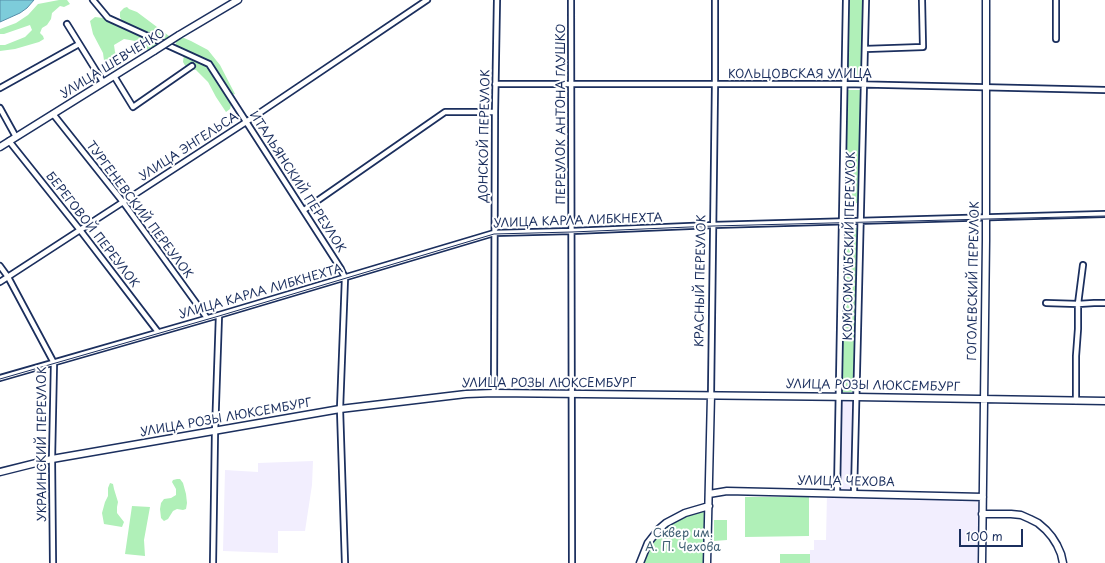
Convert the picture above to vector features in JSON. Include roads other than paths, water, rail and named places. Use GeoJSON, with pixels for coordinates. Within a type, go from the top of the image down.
{"type":"FeatureCollection","features":[{"type":"Feature","properties":{"kind":"street","name":"ИТАЛЬЯНСКИЙ ПЕРЕУЛОК"},"geometry":{"type":"LineString","coordinates":[[94,0],[108,18],[209,64],[304,210],[341,269],[345,278]]}},
{"type":"Feature","properties":{"kind":"street","name":"УЛИЦА ШЕВЧЕНКО"},"geometry":{"type":"LineString","coordinates":[[0,147],[238,0]]}},
{"type":"Feature","properties":{"kind":"street","name":"УЛИЦА ЭНГЕЛЬСА"},"geometry":{"type":"LineString","coordinates":[[0,282],[246,122],[427,0]]}},
{"type":"Feature","properties":{"kind":"street","name":"ДОНСКОЙ ПЕРЕУЛОК"},"geometry":{"type":"LineString","coordinates":[[494,393],[495,84],[497,0]]}},
{"type":"Feature","properties":{"kind":"street","name":"ПЕРЕУЛОК АНТОНА ГЛУШКО"},"geometry":{"type":"LineString","coordinates":[[571,0],[572,563]]}},
{"type":"Feature","properties":{"kind":"street","name":"КРАСНЫЙ ПЕРЕУЛОК"},"geometry":{"type":"LineString","coordinates":[[707,563],[711,395],[715,0]]}},
{"type":"Feature","properties":{"kind":"street","name":"КОМСОМОЛЬСКИЙ ПЕРЕУЛОК"},"geometry":{"type":"LineString","coordinates":[[837,493],[846,0]]}},
{"type":"Feature","properties":{"kind":"street","name":"КОМСОМОЛЬСКИЙ ПЕРЕУЛОК"},"geometry":{"type":"LineString","coordinates":[[854,493],[866,0]]}},
{"type":"Feature","properties":{"kind":"street"},"geometry":{"type":"LineString","coordinates":[[864,49],[923,46],[922,0]]}},
{"type":"Feature","properties":{"kind":"street","name":"ГОГОЛЕВСКИЙ ПЕРЕУЛОК"},"geometry":{"type":"LineString","coordinates":[[982,563],[986,218],[986,0]]}},
{"type":"Feature","properties":{"kind":"street"},"geometry":{"type":"LineString","coordinates":[[1056,0],[1056,39]]}},
{"type":"Feature","properties":{"kind":"street"},"geometry":{"type":"LineString","coordinates":[[67,24],[103,82]]}},
{"type":"Feature","properties":{"kind":"street"},"geometry":{"type":"LineString","coordinates":[[0,88],[79,44]]}},
{"type":"Feature","properties":{"kind":"street"},"geometry":{"type":"LineString","coordinates":[[114,76],[133,107],[192,66]]}},
{"type":"Feature","properties":{"kind":"street","name":"КОЛЬЦОВСКАЯ УЛИЦА"},"geometry":{"type":"LineString","coordinates":[[495,84],[845,84],[1105,90]]}},
{"type":"Feature","properties":{"kind":"street"},"geometry":{"type":"LineString","coordinates":[[0,108],[16,137]]}},
{"type":"Feature","properties":{"kind":"street"},"geometry":{"type":"LineString","coordinates":[[304,210],[445,112],[495,112]]}},
{"type":"Feature","properties":{"kind":"street","name":"ТУРГЕНЕВСКИЙ ПЕРЕУЛОК"},"geometry":{"type":"LineString","coordinates":[[53,114],[123,202],[207,318]]}},
{"type":"Feature","properties":{"kind":"street","name":"БЕРЕГОВОЙ ПЕРЕУЛОК"},"geometry":{"type":"LineString","coordinates":[[9,141],[80,230],[158,332]]}},
{"type":"Feature","properties":{"kind":"street","name":"УЛИЦА КАРЛА ЛИБКНЕХТА"},"geometry":{"type":"LineString","coordinates":[[0,378],[219,315],[494,233],[1105,214]]}},
{"type":"Feature","properties":{"kind":"street"},"geometry":{"type":"LineString","coordinates":[[1076,400],[1078,304],[1083,265]]}},
{"type":"Feature","properties":{"kind":"street","name":"УКРАИНСКИЙ ПЕРЕУЛОК"},"geometry":{"type":"LineString","coordinates":[[0,266],[8,277],[54,363],[52,459],[53,563]]}},
{"type":"Feature","properties":{"kind":"street"},"geometry":{"type":"LineString","coordinates":[[345,278],[340,409],[345,563]]}},
{"type":"Feature","properties":{"kind":"street"},"geometry":{"type":"LineString","coordinates":[[1046,303],[1105,303]]}},
{"type":"Feature","properties":{"kind":"street"},"geometry":{"type":"LineString","coordinates":[[213,563],[219,315]]}},
{"type":"Feature","properties":{"kind":"street","name":"УЛИЦА РОЗЫ ЛЮКСЕМБУРГ"},"geometry":{"type":"LineString","coordinates":[[0,472],[52,459],[215,432],[340,409],[466,394],[711,395],[1105,401]]}},
{"type":"Feature","properties":{"kind":"street","name":"УЛИЦА ЧЕХОВА"},"geometry":{"type":"LineString","coordinates":[[709,494],[727,491],[983,497]]}},
{"type":"Feature","properties":{"kind":"street"},"geometry":{"type":"LineString","coordinates":[[640,563],[648,543],[666,523],[684,514],[709,506]]}},
{"type":"Feature","properties":{"kind":"street"},"geometry":{"type":"LineString","coordinates":[[982,514],[1021,515],[1030,519],[1046,530],[1052,537],[1057,545],[1063,563]]}},
{"type":"Feature","properties":{"kind":"water"},"geometry":{"type":"Polygon","coordinates":[[[0,0],[34,0],[20,13],[0,22],[0,0]]]}},
{"type":"Feature","properties":{"kind":"tram line"},"geometry":{"type":"LineString","coordinates":[[0,379],[219,316],[494,234],[713,226],[1105,216]]}},
{"type":"Feature","properties":{"kind":"park label","name":"Сквер им. А. П. Чехова"},"geometry":{"type":"Point","coordinates":[683,541]}}]}
